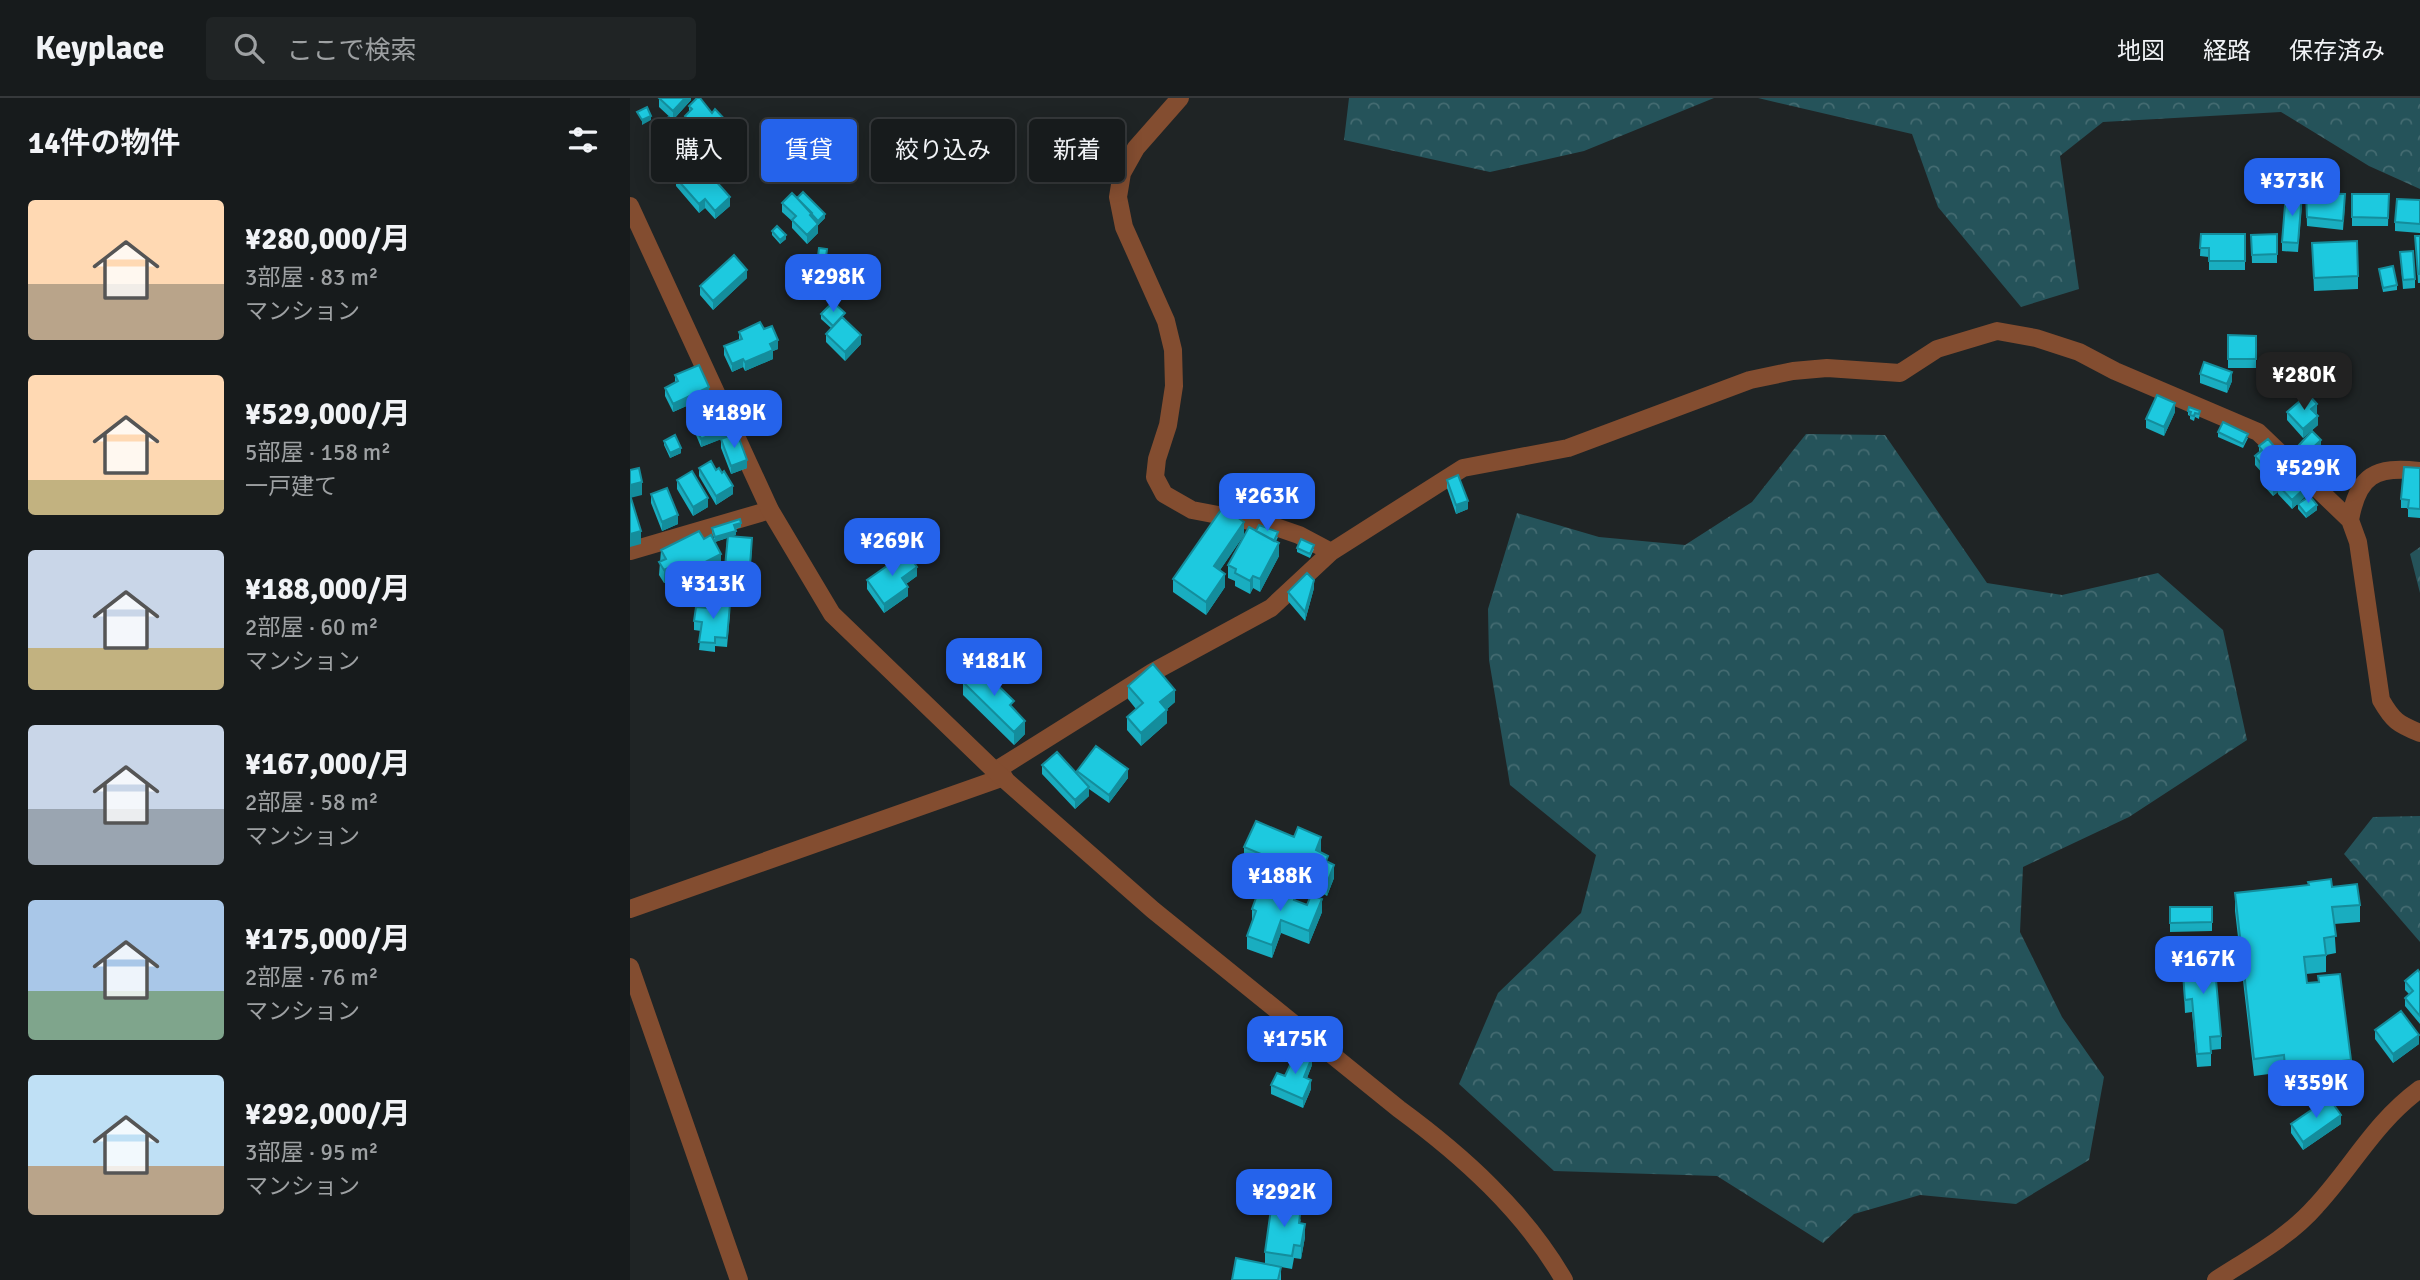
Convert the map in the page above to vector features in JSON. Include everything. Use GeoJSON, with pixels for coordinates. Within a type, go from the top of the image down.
{"type":"FeatureCollection","features":[{"type":"Feature","properties":{"kind":"street"},"geometry":{"type":"LineString","coordinates":[[1180,98],[1136,148],[1122,173],[1118,197],[1124,227],[1166,321],[1173,350],[1174,386],[1155,477],[1164,494],[1192,510],[1270,525],[1299,535],[1331,552]]}},
{"type":"Feature","properties":{"kind":"street"},"geometry":{"type":"LineString","coordinates":[[630,206],[769,510],[832,614],[1000,774],[1153,910],[1481,1176],[1546,1249],[1564,1280]]}},
{"type":"Feature","properties":{"kind":"street"},"geometry":{"type":"LineString","coordinates":[[630,909],[1000,774],[1153,672],[1271,607],[1331,552],[1463,468],[1568,448],[1750,380],[1793,371],[1827,368],[1900,373],[1937,349],[1997,331],[2036,338],[2080,352],[2115,371],[2258,432],[2350,520]]}},
{"type":"Feature","properties":{"kind":"street"},"geometry":{"type":"LineString","coordinates":[[2420,471],[2387,470],[2372,474],[2354,495],[2350,520],[2362,561],[2381,700],[2391,719],[2420,733]]}},
{"type":"Feature","properties":{"kind":"street"},"geometry":{"type":"LineString","coordinates":[[630,551],[769,510]]}},
{"type":"Feature","properties":{"kind":"street"},"geometry":{"type":"LineString","coordinates":[[630,967],[739,1280]]}},
{"type":"Feature","properties":{"kind":"street"},"geometry":{"type":"LineString","coordinates":[[2216,1280],[2276,1242],[2316,1207],[2366,1141],[2398,1105],[2420,1089]]}},
{"type":"Feature","properties":{"kind":"green space"},"geometry":{"type":"Polygon","coordinates":[[[1349,98],[1714,98],[1584,151],[1490,172],[1344,140],[1349,98]]]}},
{"type":"Feature","properties":{"kind":"green space"},"geometry":{"type":"Polygon","coordinates":[[[1758,98],[2420,98],[2420,189],[2369,166],[2281,112],[2103,122],[2060,156],[2079,289],[2021,307],[1938,207],[1912,134],[1758,98]]]}},
{"type":"Feature","properties":{"kind":"green space"},"geometry":{"type":"Polygon","coordinates":[[[1806,434],[1885,435],[1987,583],[2062,595],[2158,573],[2223,630],[2247,740],[2129,817],[2023,867],[2020,932],[2062,1017],[2104,1077],[2089,1160],[2016,1204],[1920,1195],[1854,1214],[1823,1243],[1717,1176],[1554,1171],[1459,1084],[1498,993],[1581,913],[1596,855],[1510,785],[1489,660],[1488,609],[1517,513],[1599,537],[1685,545],[1752,502],[1806,434]]]}},
{"type":"Feature","properties":{"kind":"green space"},"geometry":{"type":"Polygon","coordinates":[[[2420,547],[2420,593],[2410,554],[2420,547]]]}},
{"type":"Feature","properties":{"kind":"green space"},"geometry":{"type":"Polygon","coordinates":[[[2420,816],[2420,942],[2344,854],[2373,817],[2420,816]]]}},
{"type":"Feature","properties":{"kind":"building"},"geometry":{"type":"Polygon","coordinates":[[[659,98],[685,98],[673,111],[659,98]]]}},
{"type":"Feature","properties":{"kind":"building"},"geometry":{"type":"Polygon","coordinates":[[[700,98],[712,113],[715,109],[724,119],[687,119],[685,116],[692,109],[689,106],[700,98]]]}},
{"type":"Feature","properties":{"kind":"building"},"geometry":{"type":"Polygon","coordinates":[[[647,107],[651,116],[642,120],[637,112],[647,107]]]}},
{"type":"Feature","properties":{"kind":"building"},"geometry":{"type":"Polygon","coordinates":[[[680,182],[717,182],[730,197],[715,211],[705,199],[699,204],[680,182]]]}},
{"type":"Feature","properties":{"kind":"building"},"geometry":{"type":"Polygon","coordinates":[[[803,192],[825,214],[818,221],[797,198],[803,192]]]}},
{"type":"Feature","properties":{"kind":"building"},"geometry":{"type":"Polygon","coordinates":[[[792,193],[812,213],[810,215],[818,224],[807,235],[792,220],[796,216],[782,203],[792,193]]]}},
{"type":"Feature","properties":{"kind":"building"},"geometry":{"type":"Polygon","coordinates":[[[2286,193],[2302,194],[2298,243],[2282,242],[2286,193]]]}},
{"type":"Feature","properties":{"kind":"building"},"geometry":{"type":"Polygon","coordinates":[[[2306,193],[2345,194],[2343,221],[2307,217],[2306,193]]]}},
{"type":"Feature","properties":{"kind":"building"},"geometry":{"type":"Polygon","coordinates":[[[2352,194],[2389,194],[2388,218],[2352,217],[2352,194]]]}},
{"type":"Feature","properties":{"kind":"building"},"geometry":{"type":"Polygon","coordinates":[[[2397,199],[2420,200],[2420,224],[2395,222],[2397,199]]]}},
{"type":"Feature","properties":{"kind":"building"},"geometry":{"type":"Polygon","coordinates":[[[777,226],[786,235],[780,240],[772,231],[777,226]]]}},
{"type":"Feature","properties":{"kind":"building"},"geometry":{"type":"Polygon","coordinates":[[[2201,234],[2245,234],[2245,261],[2209,261],[2209,248],[2200,248],[2201,234]]]}},
{"type":"Feature","properties":{"kind":"building"},"geometry":{"type":"Polygon","coordinates":[[[2277,234],[2277,254],[2252,255],[2251,235],[2277,234]]]}},
{"type":"Feature","properties":{"kind":"building"},"geometry":{"type":"Polygon","coordinates":[[[2415,236],[2420,236],[2420,274],[2418,274],[2415,236]]]}},
{"type":"Feature","properties":{"kind":"building"},"geometry":{"type":"Polygon","coordinates":[[[2357,241],[2358,276],[2314,278],[2312,243],[2357,241]]]}},
{"type":"Feature","properties":{"kind":"building"},"geometry":{"type":"Polygon","coordinates":[[[819,248],[827,249],[825,265],[817,264],[819,248]]]}},
{"type":"Feature","properties":{"kind":"building"},"geometry":{"type":"Polygon","coordinates":[[[2413,251],[2415,279],[2403,280],[2400,252],[2413,251]]]}},
{"type":"Feature","properties":{"kind":"building"},"geometry":{"type":"Polygon","coordinates":[[[734,255],[747,270],[713,301],[700,286],[734,255]]]}},
{"type":"Feature","properties":{"kind":"building"},"geometry":{"type":"Polygon","coordinates":[[[2393,266],[2397,285],[2383,288],[2379,269],[2393,266]]]}},
{"type":"Feature","properties":{"kind":"building"},"geometry":{"type":"Polygon","coordinates":[[[833,302],[845,313],[833,326],[821,314],[833,302]]]}},
{"type":"Feature","properties":{"kind":"building"},"geometry":{"type":"Polygon","coordinates":[[[842,317],[861,335],[845,352],[826,334],[842,317]]]}},
{"type":"Feature","properties":{"kind":"building"},"geometry":{"type":"Polygon","coordinates":[[[760,322],[764,329],[772,326],[778,340],[770,344],[773,350],[745,362],[743,359],[732,364],[724,346],[742,339],[739,332],[760,322]]]}},
{"type":"Feature","properties":{"kind":"building"},"geometry":{"type":"Polygon","coordinates":[[[2228,335],[2256,336],[2256,359],[2228,359],[2228,335]]]}},
{"type":"Feature","properties":{"kind":"building"},"geometry":{"type":"Polygon","coordinates":[[[2204,362],[2232,372],[2227,384],[2200,374],[2204,362]]]}},
{"type":"Feature","properties":{"kind":"building"},"geometry":{"type":"Polygon","coordinates":[[[699,365],[709,387],[673,404],[665,388],[678,381],[675,375],[699,365]]]}},
{"type":"Feature","properties":{"kind":"building"},"geometry":{"type":"Polygon","coordinates":[[[2308,394],[2317,404],[2311,409],[2318,416],[2303,429],[2287,412],[2308,394]]]}},
{"type":"Feature","properties":{"kind":"building"},"geometry":{"type":"Polygon","coordinates":[[[2157,395],[2175,403],[2164,427],[2146,419],[2157,395]]]}},
{"type":"Feature","properties":{"kind":"building"},"geometry":{"type":"Polygon","coordinates":[[[714,397],[727,428],[701,439],[688,408],[714,397]]]}},
{"type":"Feature","properties":{"kind":"building"},"geometry":{"type":"Polygon","coordinates":[[[2189,407],[2200,411],[2199,414],[2190,415],[2189,407]]]}},
{"type":"Feature","properties":{"kind":"building"},"geometry":{"type":"Polygon","coordinates":[[[2223,422],[2248,434],[2243,444],[2218,432],[2223,422]]]}},
{"type":"Feature","properties":{"kind":"building"},"geometry":{"type":"Polygon","coordinates":[[[2312,431],[2321,440],[2307,453],[2299,445],[2312,431]]]}},
{"type":"Feature","properties":{"kind":"building"},"geometry":{"type":"Polygon","coordinates":[[[737,433],[747,460],[731,466],[721,439],[737,433]]]}},
{"type":"Feature","properties":{"kind":"building"},"geometry":{"type":"Polygon","coordinates":[[[675,435],[681,448],[670,453],[664,441],[675,435]]]}},
{"type":"Feature","properties":{"kind":"building"},"geometry":{"type":"Polygon","coordinates":[[[2268,439],[2289,464],[2276,474],[2281,480],[2273,487],[2263,476],[2268,472],[2255,456],[2262,450],[2259,446],[2268,439]]]}},
{"type":"Feature","properties":{"kind":"building"},"geometry":{"type":"Polygon","coordinates":[[[711,461],[716,470],[719,468],[722,473],[724,471],[733,486],[716,496],[699,468],[711,461]]]}},
{"type":"Feature","properties":{"kind":"building"},"geometry":{"type":"Polygon","coordinates":[[[2404,467],[2420,468],[2420,509],[2408,508],[2409,500],[2401,499],[2404,467]]]}},
{"type":"Feature","properties":{"kind":"building"},"geometry":{"type":"Polygon","coordinates":[[[639,468],[642,482],[630,485],[630,470],[639,468]]]}},
{"type":"Feature","properties":{"kind":"building"},"geometry":{"type":"Polygon","coordinates":[[[692,471],[708,498],[693,507],[677,480],[692,471]]]}},
{"type":"Feature","properties":{"kind":"building"},"geometry":{"type":"Polygon","coordinates":[[[2292,471],[2307,486],[2292,500],[2278,485],[2292,471]]]}},
{"type":"Feature","properties":{"kind":"building"},"geometry":{"type":"Polygon","coordinates":[[[1458,475],[1468,501],[1456,505],[1447,480],[1458,475]]]}},
{"type":"Feature","properties":{"kind":"building"},"geometry":{"type":"Polygon","coordinates":[[[667,488],[678,515],[662,522],[651,494],[667,488]]]}},
{"type":"Feature","properties":{"kind":"building"},"geometry":{"type":"Polygon","coordinates":[[[630,495],[641,531],[630,534],[630,495]]]}},
{"type":"Feature","properties":{"kind":"building"},"geometry":{"type":"Polygon","coordinates":[[[2310,496],[2317,505],[2306,514],[2298,504],[2310,496]]]}},
{"type":"Feature","properties":{"kind":"building"},"geometry":{"type":"Polygon","coordinates":[[[1223,507],[1244,522],[1214,566],[1225,574],[1206,602],[1173,579],[1223,507]]]}},
{"type":"Feature","properties":{"kind":"building"},"geometry":{"type":"Polygon","coordinates":[[[740,519],[741,523],[734,525],[736,531],[715,537],[712,528],[740,519]]]}},
{"type":"Feature","properties":{"kind":"building"},"geometry":{"type":"Polygon","coordinates":[[[1259,525],[1278,532],[1274,541],[1256,531],[1259,525]]]}},
{"type":"Feature","properties":{"kind":"building"},"geometry":{"type":"Polygon","coordinates":[[[1249,527],[1279,543],[1260,579],[1253,576],[1250,581],[1235,573],[1236,569],[1228,565],[1249,527]]]}},
{"type":"Feature","properties":{"kind":"building"},"geometry":{"type":"Polygon","coordinates":[[[699,531],[704,539],[711,535],[721,554],[688,571],[692,578],[678,584],[670,567],[664,570],[659,562],[666,559],[661,550],[699,531]]]}},
{"type":"Feature","properties":{"kind":"building"},"geometry":{"type":"Polygon","coordinates":[[[728,536],[752,538],[749,579],[737,578],[737,589],[723,587],[728,536]]]}},
{"type":"Feature","properties":{"kind":"building"},"geometry":{"type":"Polygon","coordinates":[[[1301,539],[1314,545],[1310,554],[1297,548],[1301,539]]]}},
{"type":"Feature","properties":{"kind":"building"},"geometry":{"type":"Polygon","coordinates":[[[907,552],[917,567],[902,578],[908,587],[884,604],[867,580],[907,552]]]}},
{"type":"Feature","properties":{"kind":"building"},"geometry":{"type":"Polygon","coordinates":[[[1307,573],[1314,580],[1305,612],[1288,592],[1307,573]]]}},
{"type":"Feature","properties":{"kind":"building"},"geometry":{"type":"Polygon","coordinates":[[[708,602],[730,604],[727,638],[715,637],[715,643],[699,642],[702,622],[694,621],[696,607],[707,608],[708,602]]]}},
{"type":"Feature","properties":{"kind":"building"},"geometry":{"type":"Polygon","coordinates":[[[1153,664],[1175,690],[1160,702],[1167,710],[1141,733],[1127,717],[1143,703],[1128,686],[1153,664]]]}},
{"type":"Feature","properties":{"kind":"building"},"geometry":{"type":"Polygon","coordinates":[[[978,666],[1014,701],[1010,705],[1025,721],[1014,732],[963,682],[978,666]]]}},
{"type":"Feature","properties":{"kind":"building"},"geometry":{"type":"Polygon","coordinates":[[[1096,746],[1128,769],[1109,795],[1077,771],[1096,746]]]}},
{"type":"Feature","properties":{"kind":"building"},"geometry":{"type":"Polygon","coordinates":[[[1057,752],[1089,787],[1075,800],[1042,765],[1057,752]]]}},
{"type":"Feature","properties":{"kind":"building"},"geometry":{"type":"Polygon","coordinates":[[[1256,821],[1294,837],[1298,827],[1321,837],[1316,850],[1328,856],[1326,861],[1334,865],[1327,883],[1320,879],[1317,885],[1277,869],[1280,862],[1244,847],[1256,821]]]}},
{"type":"Feature","properties":{"kind":"building"},"geometry":{"type":"Polygon","coordinates":[[[2331,879],[2332,887],[2357,884],[2360,905],[2332,907],[2336,936],[2324,938],[2326,955],[2304,957],[2307,983],[2319,982],[2318,976],[2340,974],[2351,1060],[2285,1067],[2284,1055],[2254,1059],[2235,893],[2309,885],[2308,882],[2331,879]]]}},
{"type":"Feature","properties":{"kind":"building"},"geometry":{"type":"Polygon","coordinates":[[[1268,883],[1297,894],[1294,900],[1307,905],[1311,895],[1322,899],[1309,931],[1281,920],[1272,945],[1247,936],[1256,911],[1252,909],[1260,887],[1266,890],[1268,883]]]}},
{"type":"Feature","properties":{"kind":"building"},"geometry":{"type":"Polygon","coordinates":[[[2170,907],[2212,907],[2212,922],[2170,923],[2170,907]]]}},
{"type":"Feature","properties":{"kind":"building"},"geometry":{"type":"Polygon","coordinates":[[[2213,946],[2221,1036],[2210,1037],[2211,1053],[2197,1054],[2192,999],[2185,1000],[2183,973],[2190,972],[2187,948],[2213,946]]]}},
{"type":"Feature","properties":{"kind":"building"},"geometry":{"type":"Polygon","coordinates":[[[2418,970],[2420,1016],[2405,998],[2413,991],[2405,981],[2418,970]]]}},
{"type":"Feature","properties":{"kind":"building"},"geometry":{"type":"Polygon","coordinates":[[[2401,1011],[2419,1035],[2393,1054],[2375,1030],[2401,1011]]]}},
{"type":"Feature","properties":{"kind":"building"},"geometry":{"type":"Polygon","coordinates":[[[1297,1050],[1312,1057],[1304,1077],[1311,1080],[1303,1099],[1271,1085],[1277,1073],[1285,1076],[1297,1050]]]}},
{"type":"Feature","properties":{"kind":"building"},"geometry":{"type":"Polygon","coordinates":[[[2329,1098],[2341,1115],[2303,1142],[2291,1124],[2329,1098]]]}},
{"type":"Feature","properties":{"kind":"building"},"geometry":{"type":"Polygon","coordinates":[[[1272,1202],[1301,1206],[1299,1223],[1305,1224],[1301,1246],[1294,1245],[1292,1256],[1265,1252],[1272,1202]]]}},
{"type":"Feature","properties":{"kind":"building"},"geometry":{"type":"Polygon","coordinates":[[[1236,1258],[1281,1267],[1278,1280],[1232,1280],[1236,1258]]]}}]}
